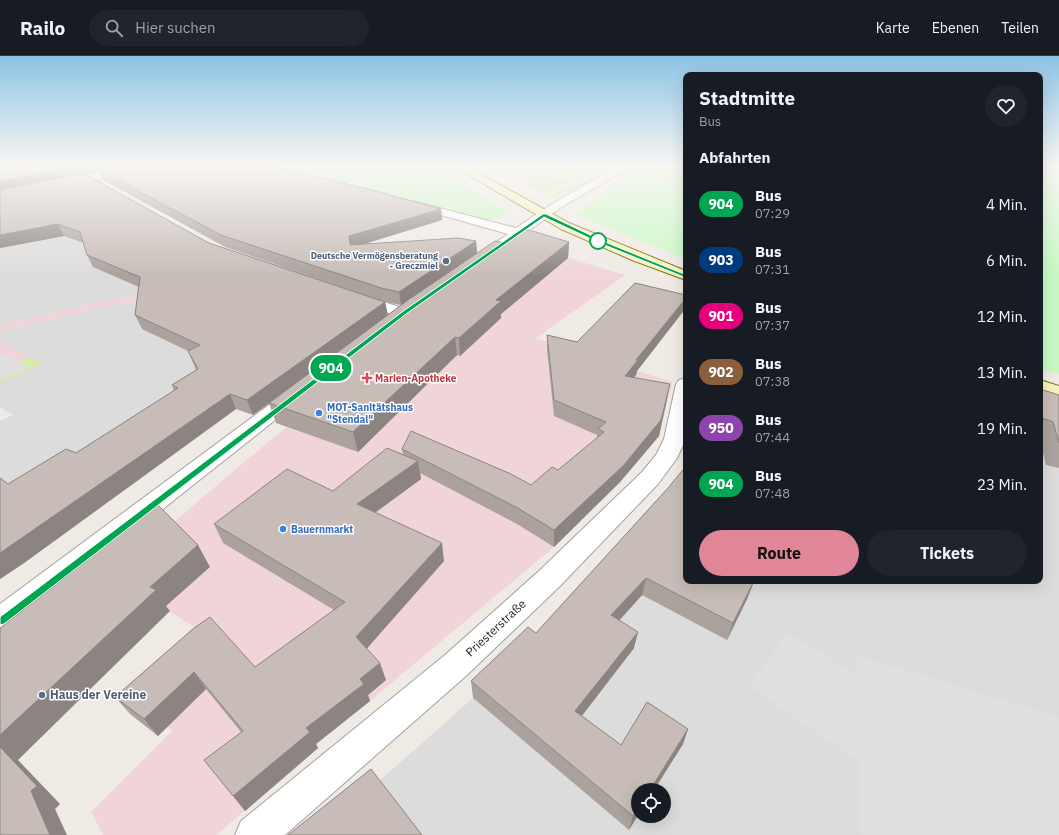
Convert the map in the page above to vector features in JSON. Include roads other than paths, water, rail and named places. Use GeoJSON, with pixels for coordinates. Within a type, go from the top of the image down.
{"type":"FeatureCollection","features":[{"type":"Feature","properties":{"kind":"main road"},"geometry":{"type":"LineString","coordinates":[[524,203],[544,215],[630,254],[683,275]]}},
{"type":"Feature","properties":{"kind":"main road"},"geometry":{"type":"LineString","coordinates":[[1043,387],[1059,392]]}},
{"type":"Feature","properties":{"kind":"street"},"geometry":{"type":"LineString","coordinates":[[408,203],[519,233]]}},
{"type":"Feature","properties":{"kind":"street"},"geometry":{"type":"LineString","coordinates":[[475,263],[562,203]]}},
{"type":"Feature","properties":{"kind":"street"},"geometry":{"type":"LineString","coordinates":[[348,296],[377,306],[413,307],[385,327]]}},
{"type":"Feature","properties":{"kind":"street"},"geometry":{"type":"LineString","coordinates":[[0,621],[310,384]]}},
{"type":"Feature","properties":{"kind":"street","name":"Priesterstraße"},"geometry":{"type":"LineString","coordinates":[[255,835],[456,665],[548,579],[650,478],[666,458],[675,439],[683,399]]}},
{"type":"Feature","properties":{"kind":"place","name":"Deutsche Vermögensberatung - Greczmiel"},"geometry":{"type":"Point","coordinates":[446,261]}},
{"type":"Feature","properties":{"kind":"place","name":"Marien-Apotheke"},"geometry":{"type":"Point","coordinates":[367,378]}},
{"type":"Feature","properties":{"kind":"place","name":"MOT-Sanitätshaus \"Stendal\""},"geometry":{"type":"Point","coordinates":[319,413]}},
{"type":"Feature","properties":{"kind":"place","name":"Bauernmarkt"},"geometry":{"type":"Point","coordinates":[283,529]}},
{"type":"Feature","properties":{"kind":"place","name":"Haus der Vereine"},"geometry":{"type":"Point","coordinates":[42,695]}}]}
